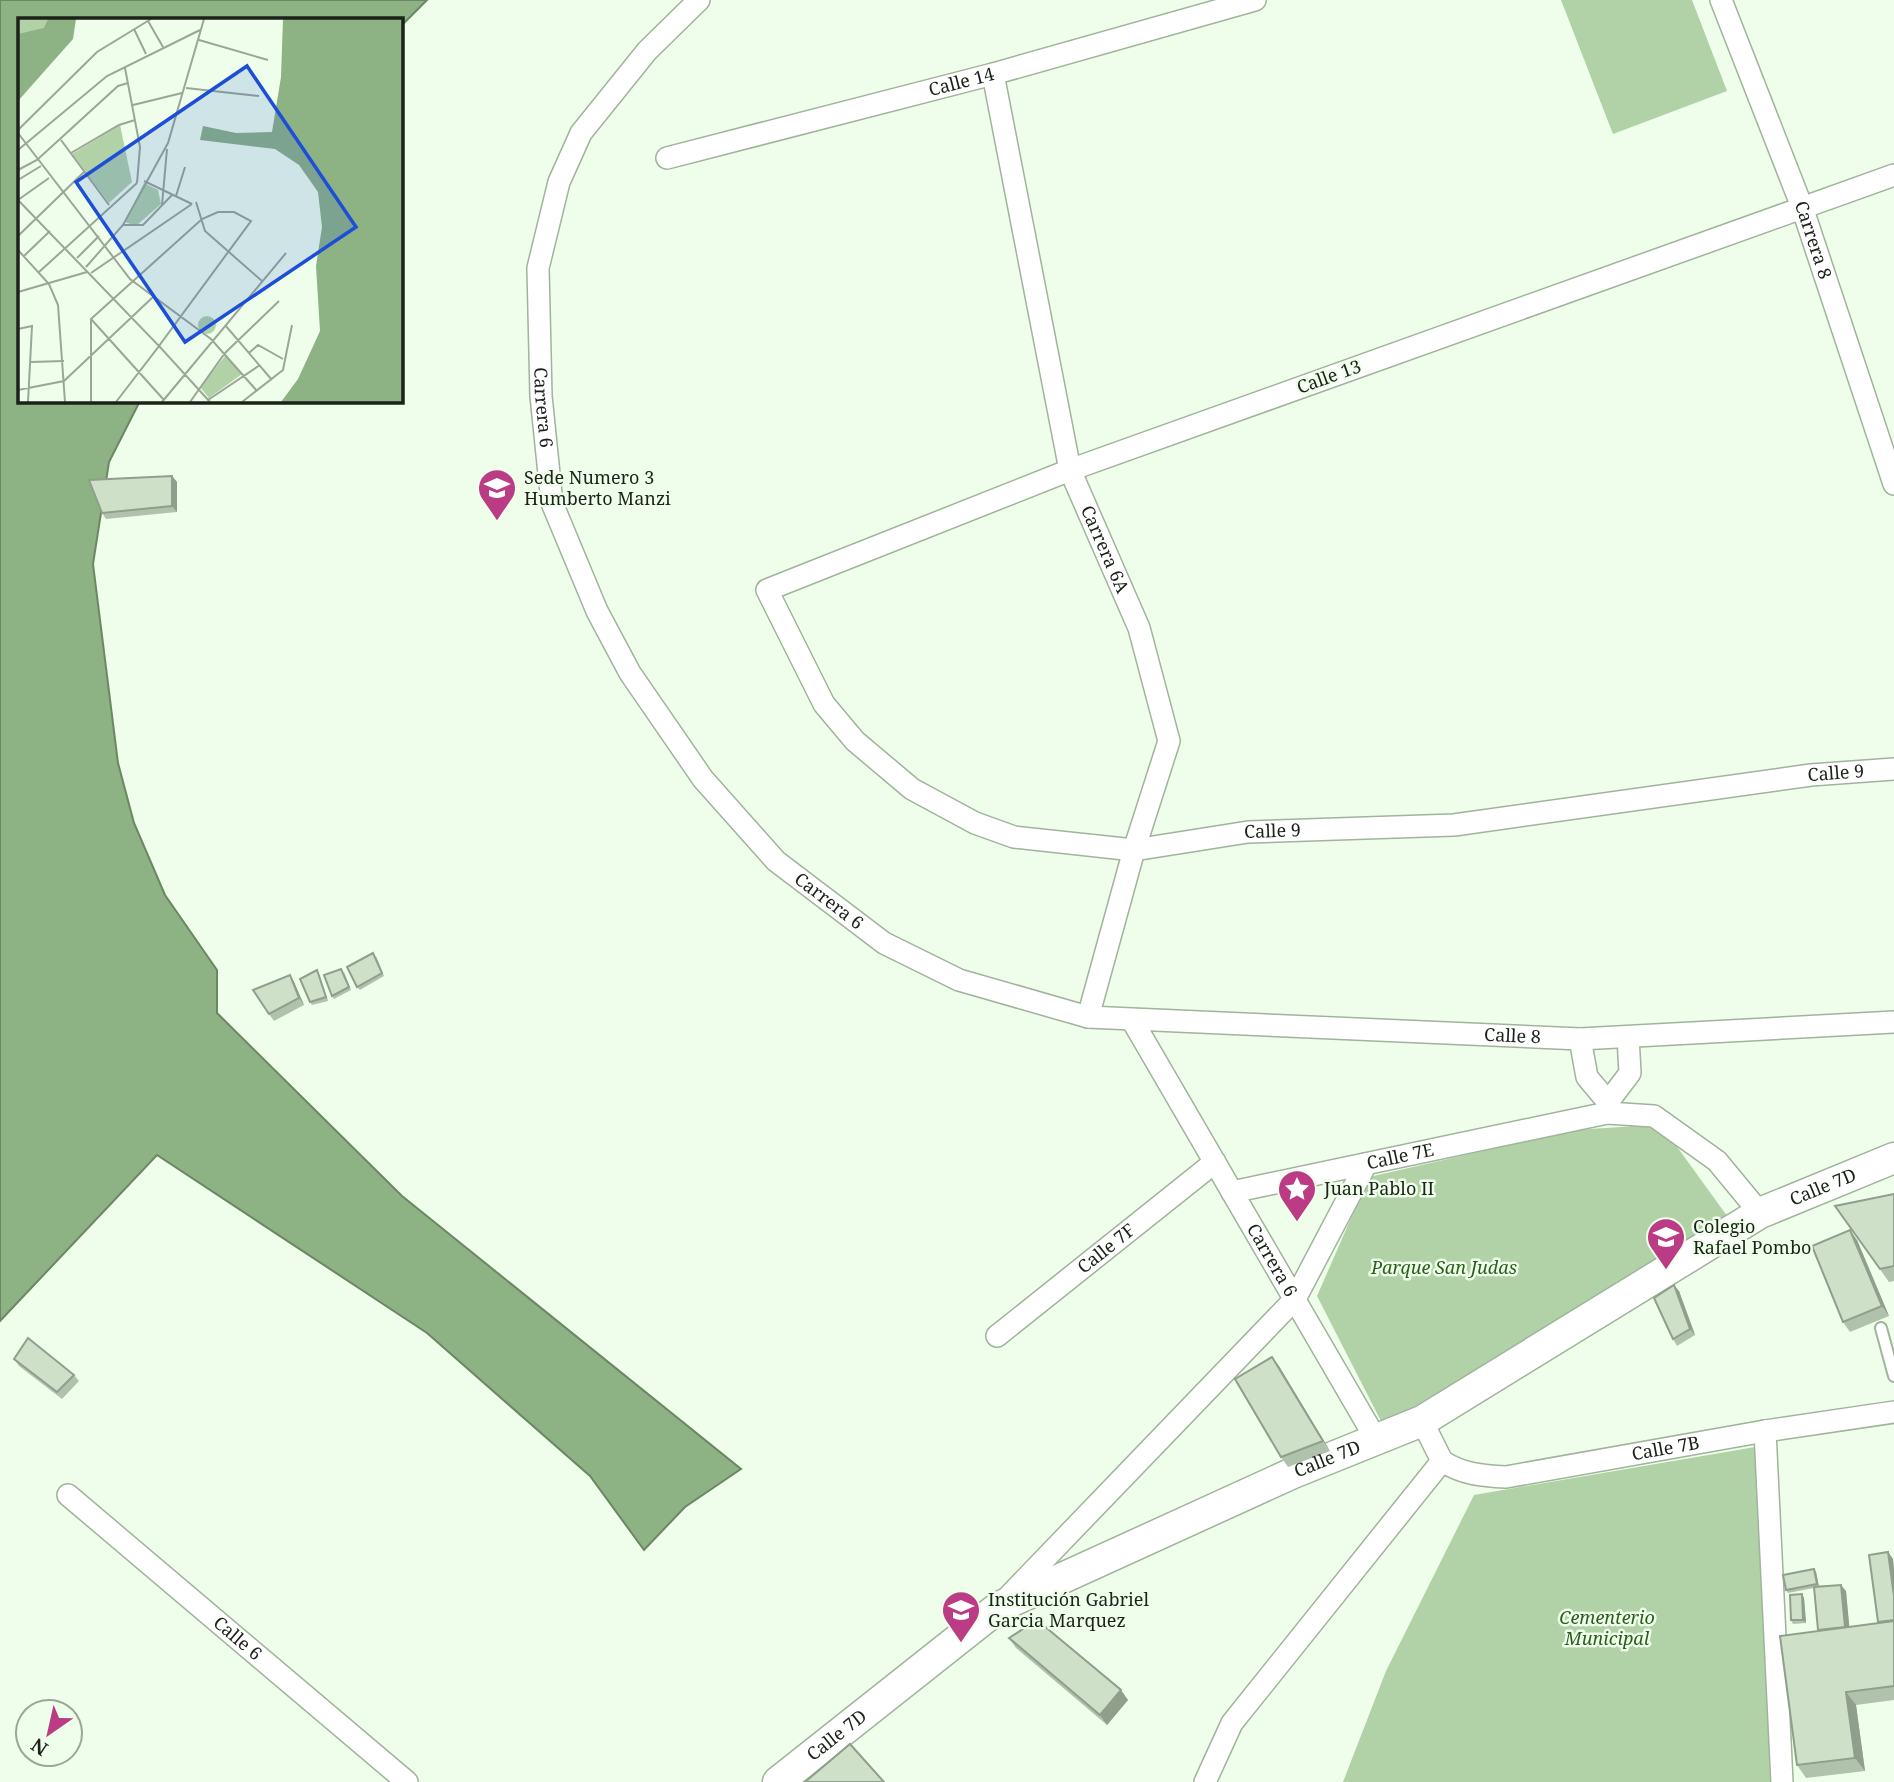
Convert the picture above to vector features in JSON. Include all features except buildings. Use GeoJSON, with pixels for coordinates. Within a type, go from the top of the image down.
{"type":"FeatureCollection","features":[{"type":"Feature","properties":{"kind":"main road","name":"Calle 7D"},"geometry":{"type":"LineString","coordinates":[[778,1782],[999,1607],[1293,1473],[1422,1421],[1760,1213],[1894,1158]]}},
{"type":"Feature","properties":{"kind":"street","name":"Carrera 6"},"geometry":{"type":"LineString","coordinates":[[699,0],[647,51],[581,133],[559,182],[538,268],[541,396],[552,503],[597,611],[630,673],[703,779],[776,861],[867,932],[960,980],[1088,1017],[1132,1020],[1377,1441]]}},
{"type":"Feature","properties":{"kind":"street","name":"Calle 14"},"geometry":{"type":"LineString","coordinates":[[667,158],[993,74],[1255,0]]}},
{"type":"Feature","properties":{"kind":"street","name":"Carrera 8"},"geometry":{"type":"LineString","coordinates":[[1721,0],[1802,207],[1894,484]]}},
{"type":"Feature","properties":{"kind":"street","name":"Carrera 6A"},"geometry":{"type":"LineString","coordinates":[[993,74],[1070,470],[1139,628],[1169,741],[1134,850],[1088,1017]]}},
{"type":"Feature","properties":{"kind":"street","name":"Calle 13"},"geometry":{"type":"LineString","coordinates":[[767,590],[1070,470],[1894,175]]}},
{"type":"Feature","properties":{"kind":"street","name":"Calle 9"},"geometry":{"type":"LineString","coordinates":[[767,590],[824,704],[855,741],[912,789],[975,823],[1014,836],[1134,850],[1248,832],[1454,825],[1811,775],[1894,769]]}},
{"type":"Feature","properties":{"kind":"street","name":"Calle 8"},"geometry":{"type":"LineString","coordinates":[[1132,1020],[1580,1039],[1894,1022]]}},
{"type":"Feature","properties":{"kind":"street"},"geometry":{"type":"LineString","coordinates":[[1580,1039],[1587,1077],[1607,1108],[1630,1073],[1628,1037]]}},
{"type":"Feature","properties":{"kind":"street","name":"Calle 7E"},"geometry":{"type":"LineString","coordinates":[[999,1607],[1295,1299],[1366,1164],[1607,1108],[1654,1116],[1717,1161],[1760,1213]]}},
{"type":"Feature","properties":{"kind":"street","name":"Calle 7F"},"geometry":{"type":"LineString","coordinates":[[997,1336],[1215,1162]]}},
{"type":"Feature","properties":{"kind":"street"},"geometry":{"type":"LineString","coordinates":[[1233,1192],[1366,1164]]}},
{"type":"Feature","properties":{"kind":"street","name":"Calle 7B"},"geometry":{"type":"LineString","coordinates":[[1442,1461],[1455,1469],[1478,1475],[1506,1477],[1765,1431],[1894,1412]]}},
{"type":"Feature","properties":{"kind":"street"},"geometry":{"type":"LineString","coordinates":[[1205,1782],[1232,1723],[1442,1461],[1422,1421]]}},
{"type":"Feature","properties":{"kind":"street"},"geometry":{"type":"LineString","coordinates":[[1765,1431],[1782,1782]]}},
{"type":"Feature","properties":{"kind":"street","name":"Calle 6"},"geometry":{"type":"LineString","coordinates":[[68,1495],[407,1782]]}},
{"type":"Feature","properties":{"kind":"lane"},"geometry":{"type":"LineString","coordinates":[[1881,1328],[1894,1376]]}},
{"type":"Feature","properties":{"kind":"green space"},"geometry":{"type":"Polygon","coordinates":[[[1561,0],[1692,0],[1727,91],[1613,134],[1561,0]]]}},
{"type":"Feature","properties":{"kind":"green space","name":"Parque San Judas"},"geometry":{"type":"Polygon","coordinates":[[[1651,1125],[1670,1137],[1730,1220],[1383,1425],[1317,1296],[1369,1177],[1575,1130],[1651,1125]]]}},
{"type":"Feature","properties":{"kind":"green space","name":"Cementerio Municipal"},"geometry":{"type":"Polygon","coordinates":[[[1755,1447],[1772,1782],[1343,1782],[1386,1671],[1474,1495],[1755,1447]]]}},
{"type":"Feature","properties":{"kind":"shaded area"},"geometry":{"type":"Polygon","coordinates":[[[0,0],[427,0],[402,25],[402,18],[18,18],[18,402],[139,402],[109,462],[93,564],[118,763],[134,823],[165,895],[217,970],[217,1013],[402,1196],[741,1469],[685,1507],[644,1550],[590,1476],[427,1333],[157,1155],[0,1321],[0,0]]]}},
{"type":"Feature","properties":{"kind":"place","name":"Sede Numero 3 Humberto Manzi"},"geometry":{"type":"Point","coordinates":[497,522]}},
{"type":"Feature","properties":{"kind":"place","name":"Juan Pablo II"},"geometry":{"type":"Point","coordinates":[1297,1223]}},
{"type":"Feature","properties":{"kind":"place","name":"Colegio Rafael Pombo"},"geometry":{"type":"Point","coordinates":[1666,1271]}},
{"type":"Feature","properties":{"kind":"place","name":"Institución Gabriel Garcia Marquez"},"geometry":{"type":"Point","coordinates":[961,1644]}}]}
